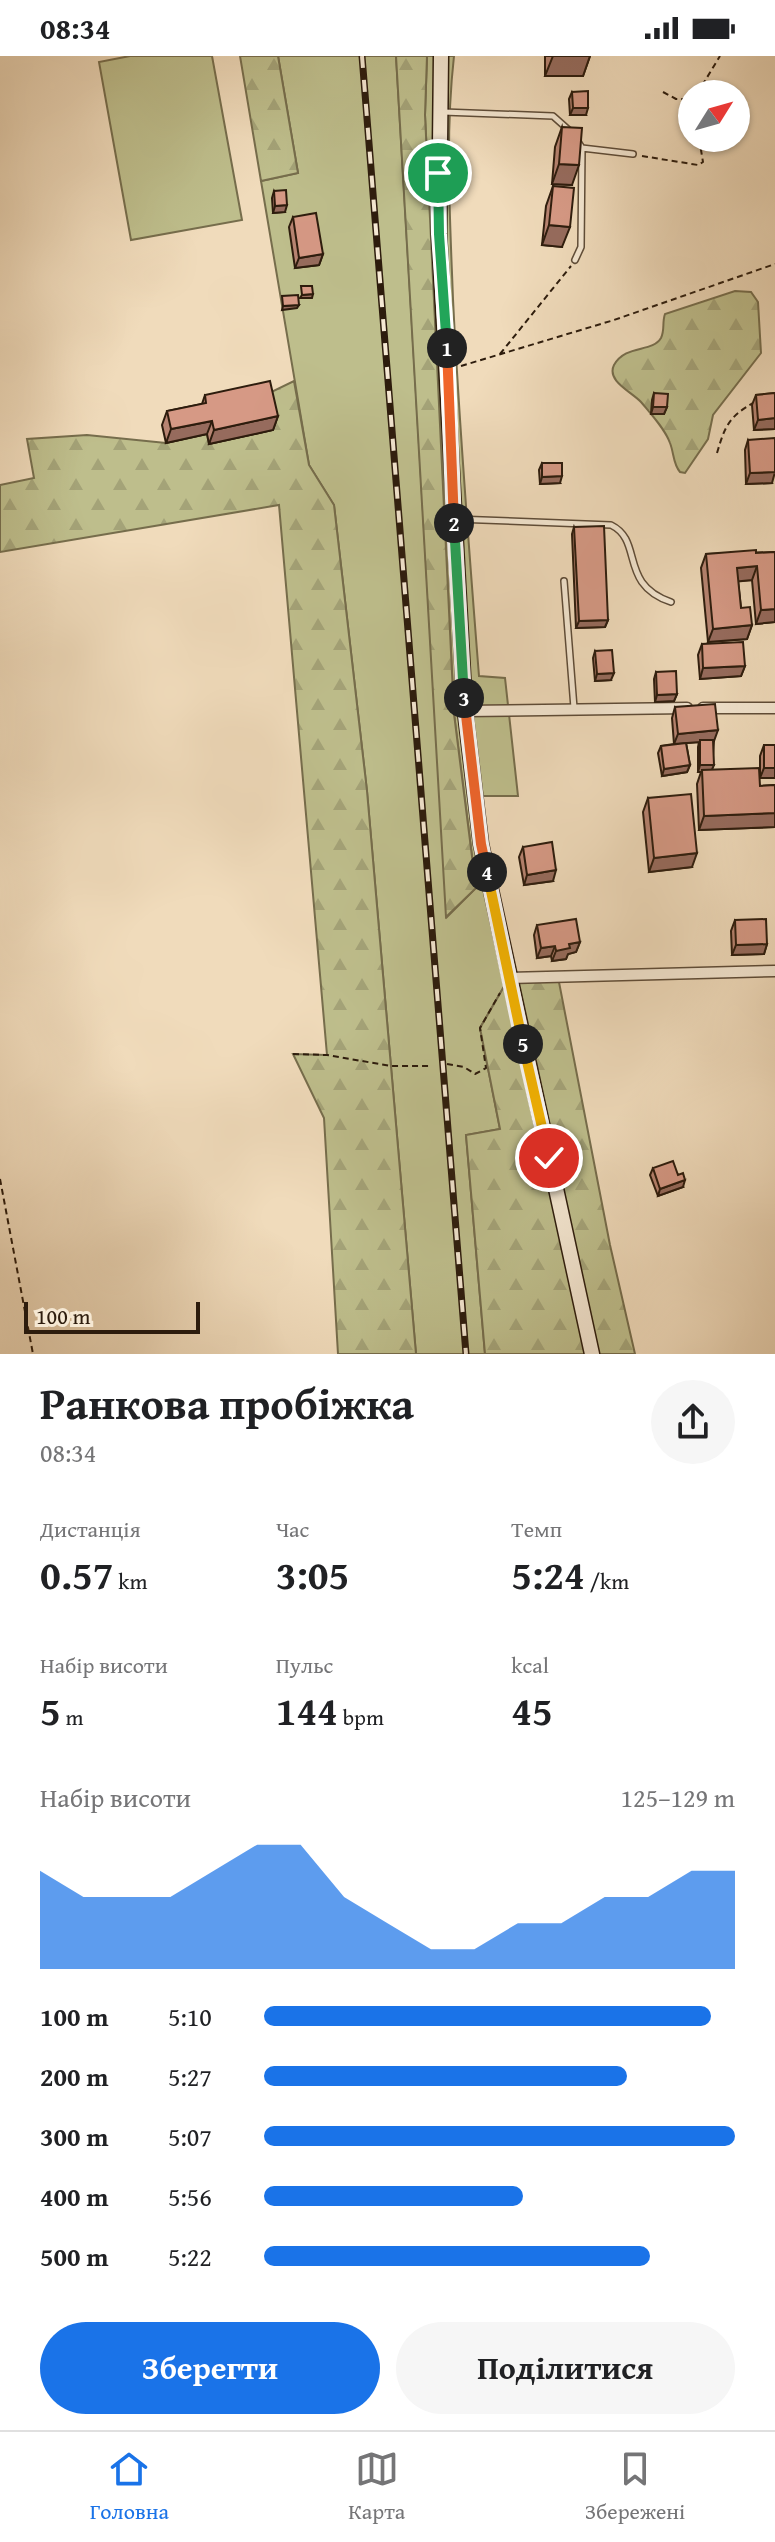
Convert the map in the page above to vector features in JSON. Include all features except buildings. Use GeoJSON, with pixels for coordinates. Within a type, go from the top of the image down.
{"type":"FeatureCollection","features":[{"type":"Feature","properties":{"kind":"street"},"geometry":{"type":"LineString","coordinates":[[441,56],[439,234],[465,711],[481,844],[592,1354]]}},
{"type":"Feature","properties":{"kind":"street"},"geometry":{"type":"LineString","coordinates":[[465,711],[775,708]]}},
{"type":"Feature","properties":{"kind":"street"},"geometry":{"type":"LineString","coordinates":[[509,978],[775,971]]}},
{"type":"Feature","properties":{"kind":"lane"},"geometry":{"type":"LineString","coordinates":[[438,111],[553,116],[567,126],[582,148],[581,247],[575,260]]}},
{"type":"Feature","properties":{"kind":"lane"},"geometry":{"type":"LineString","coordinates":[[582,148],[633,154]]}},
{"type":"Feature","properties":{"kind":"lane"},"geometry":{"type":"LineString","coordinates":[[454,519],[611,525],[621,530],[626,538],[639,581],[646,589],[671,602]]}},
{"type":"Feature","properties":{"kind":"lane"},"geometry":{"type":"LineString","coordinates":[[564,581],[574,708]]}},
{"type":"Feature","properties":{"kind":"path"},"geometry":{"type":"LineString","coordinates":[[705,80],[720,56]]}},
{"type":"Feature","properties":{"kind":"path"},"geometry":{"type":"LineString","coordinates":[[663,92],[678,99]]}},
{"type":"Feature","properties":{"kind":"path"},"geometry":{"type":"LineString","coordinates":[[633,154],[698,165],[703,162],[701,152]]}},
{"type":"Feature","properties":{"kind":"path"},"geometry":{"type":"LineString","coordinates":[[499,355],[575,260]]}},
{"type":"Feature","properties":{"kind":"path"},"geometry":{"type":"LineString","coordinates":[[448,370],[614,320],[775,264]]}},
{"type":"Feature","properties":{"kind":"path"},"geometry":{"type":"LineString","coordinates":[[717,453],[725,426],[740,410],[762,398]]}},
{"type":"Feature","properties":{"kind":"path"},"geometry":{"type":"LineString","coordinates":[[447,1064],[464,1067],[475,1074],[486,1068],[480,1028],[509,978]]}},
{"type":"Feature","properties":{"kind":"path"},"geometry":{"type":"LineString","coordinates":[[293,1054],[327,1055],[391,1066],[432,1066]]}},
{"type":"Feature","properties":{"kind":"path"},"geometry":{"type":"LineString","coordinates":[[0,1179],[33,1354]]}},
{"type":"Feature","properties":{"kind":"green space"},"geometry":{"type":"Polygon","coordinates":[[[130,56],[212,56],[242,220],[131,240],[99,62],[130,56]]]}},
{"type":"Feature","properties":{"kind":"green space"},"geometry":{"type":"Polygon","coordinates":[[[240,56],[278,56],[298,173],[261,181],[240,56]]]}},
{"type":"Feature","properties":{"kind":"green space"},"geometry":{"type":"Polygon","coordinates":[[[278,56],[396,56],[447,917],[476,888],[454,714],[425,115],[427,56],[454,56],[449,147],[453,299],[479,676],[505,678],[518,796],[476,796],[509,978],[480,1028],[500,1129],[466,1135],[485,1354],[416,1354],[367,791],[334,505],[309,465],[261,181],[298,173],[278,56]]]}},
{"type":"Feature","properties":{"kind":"green space"},"geometry":{"type":"Polygon","coordinates":[[[396,56],[427,56],[425,115],[454,714],[476,888],[446,917],[396,56]]]}},
{"type":"Feature","properties":{"kind":"green space"},"geometry":{"type":"Polygon","coordinates":[[[735,291],[751,292],[758,302],[761,353],[713,415],[708,439],[685,473],[680,472],[665,432],[641,402],[621,386],[612,371],[625,354],[657,343],[662,335],[665,314],[735,291]]]}},
{"type":"Feature","properties":{"kind":"green space"},"geometry":{"type":"Polygon","coordinates":[[[294,381],[309,465],[334,505],[367,791],[416,1354],[338,1354],[324,1118],[293,1054],[327,1055],[279,505],[0,552],[0,485],[34,478],[27,439],[87,435],[166,443],[207,434],[209,444],[272,430],[265,395],[294,381]]]}},
{"type":"Feature","properties":{"kind":"green space"},"geometry":{"type":"Polygon","coordinates":[[[558,977],[610,1245],[635,1354],[485,1354],[466,1135],[500,1129],[480,1028],[509,978],[558,977]]]}},
{"type":"Feature","properties":{"kind":"railway"},"geometry":{"type":"LineString","coordinates":[[362,56],[466,1354]]}},
{"type":"Feature","properties":{"kind":"route"},"geometry":{"type":"LineString","coordinates":[[438,173],[465,711],[481,844],[549,1158]]}}]}
